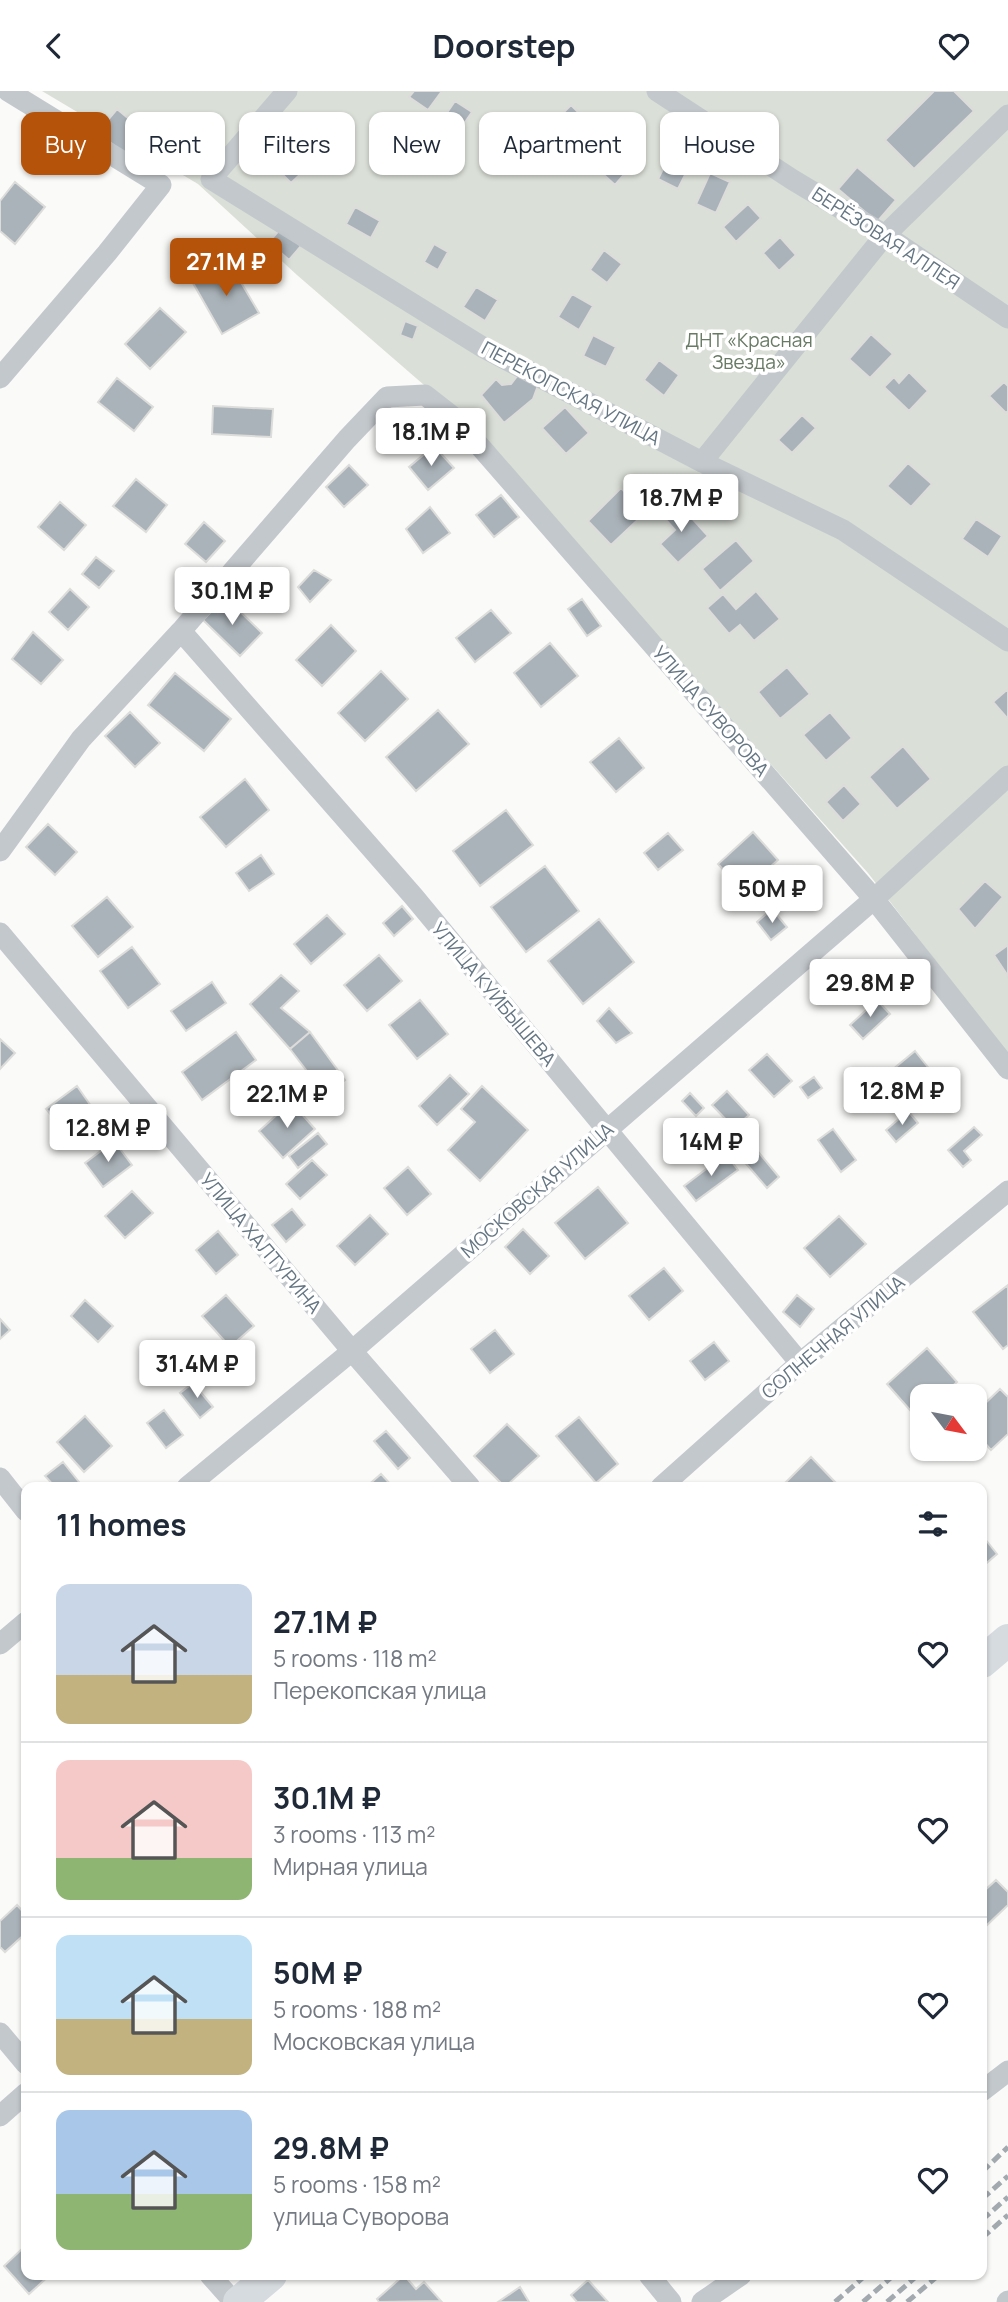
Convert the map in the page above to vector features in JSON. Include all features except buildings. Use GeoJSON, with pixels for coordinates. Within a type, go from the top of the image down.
{"type":"FeatureCollection","features":[{"type":"Feature","properties":{"kind":"main road"},"geometry":{"type":"LineString","coordinates":[[987,1658],[1008,1640]]}},
{"type":"Feature","properties":{"kind":"main road"},"geometry":{"type":"LineString","coordinates":[[239,2302],[265,2280]]}},
{"type":"Feature","properties":{"kind":"street"},"geometry":{"type":"LineString","coordinates":[[0,378],[161,185],[8,91]]}},
{"type":"Feature","properties":{"kind":"street","name":"ПЕРЕКОПСКАЯ УЛИЦА"},"geometry":{"type":"LineString","coordinates":[[287,91],[211,179],[484,348],[702,462],[843,530],[1008,641]]}},
{"type":"Feature","properties":{"kind":"street","name":"БЕРЁЗОВАЯ АЛЛЕЯ"},"geometry":{"type":"LineString","coordinates":[[657,91],[793,180],[886,235],[1008,318]]}},
{"type":"Feature","properties":{"kind":"street"},"geometry":{"type":"LineString","coordinates":[[702,462],[886,235],[1008,115]]}},
{"type":"Feature","properties":{"kind":"street","name":"УЛИЦА СУВОРОВА"},"geometry":{"type":"LineString","coordinates":[[181,631],[347,439],[387,397],[425,395],[457,420],[874,899],[1008,1069]]}},
{"type":"Feature","properties":{"kind":"street"},"geometry":{"type":"LineString","coordinates":[[0,851],[80,739],[181,631]]}},
{"type":"Feature","properties":{"kind":"street","name":"УЛИЦА КУЙБЫШЕВА"},"geometry":{"type":"LineString","coordinates":[[181,631],[414,897],[800,1363]]}},
{"type":"Feature","properties":{"kind":"street","name":"МОСКОВСКАЯ УЛИЦА"},"geometry":{"type":"LineString","coordinates":[[193,1482],[352,1351],[874,899],[1008,776]]}},
{"type":"Feature","properties":{"kind":"street","name":"УЛИЦА ХАЛТУРИНА"},"geometry":{"type":"LineString","coordinates":[[0,933],[466,1482]]}},
{"type":"Feature","properties":{"kind":"street","name":"СОЛНЕЧНАЯ УЛИЦА"},"geometry":{"type":"LineString","coordinates":[[667,1482],[800,1363],[1008,1191]]}},
{"type":"Feature","properties":{"kind":"street"},"geometry":{"type":"LineString","coordinates":[[0,1478],[21,1505]]}},
{"type":"Feature","properties":{"kind":"street"},"geometry":{"type":"LineString","coordinates":[[0,1644],[21,1626]]}},
{"type":"Feature","properties":{"kind":"street"},"geometry":{"type":"LineString","coordinates":[[0,2033],[21,2058]]}},
{"type":"Feature","properties":{"kind":"street"},"geometry":{"type":"LineString","coordinates":[[987,2087],[1008,2071]]}},
{"type":"Feature","properties":{"kind":"street"},"geometry":{"type":"LineString","coordinates":[[0,2116],[21,2097]]}},
{"type":"Feature","properties":{"kind":"street"},"geometry":{"type":"LineString","coordinates":[[214,2280],[234,2302]]}},
{"type":"Feature","properties":{"kind":"street"},"geometry":{"type":"LineString","coordinates":[[653,2280],[671,2302]]}},
{"type":"Feature","properties":{"kind":"street"},"geometry":{"type":"LineString","coordinates":[[702,2302],[734,2280]]}},
{"type":"Feature","properties":{"kind":"green space","name":"ДНТ «Красная Звезда»"},"geometry":{"type":"Polygon","coordinates":[[[42,91],[1008,91],[1008,1055],[868,873],[461,417],[297,275],[198,184],[183,175],[225,175],[225,112],[125,112],[125,140],[111,132],[111,112],[77,112],[42,91]]]}},
{"type":"Feature","properties":{"kind":"railway"},"geometry":{"type":"LineString","coordinates":[[987,2167],[1008,2147]]}},
{"type":"Feature","properties":{"kind":"railway"},"geometry":{"type":"LineString","coordinates":[[987,2195],[1008,2176]]}},
{"type":"Feature","properties":{"kind":"railway"},"geometry":{"type":"LineString","coordinates":[[987,2216],[1008,2197]]}},
{"type":"Feature","properties":{"kind":"railway"},"geometry":{"type":"LineString","coordinates":[[987,2234],[1008,2215]]}},
{"type":"Feature","properties":{"kind":"railway"},"geometry":{"type":"LineString","coordinates":[[835,2302],[860,2280]]}},
{"type":"Feature","properties":{"kind":"railway"},"geometry":{"type":"LineString","coordinates":[[863,2302],[888,2280]]}},
{"type":"Feature","properties":{"kind":"railway"},"geometry":{"type":"LineString","coordinates":[[887,2302],[912,2280]]}},
{"type":"Feature","properties":{"kind":"railway"},"geometry":{"type":"LineString","coordinates":[[907,2302],[933,2280]]}}]}
